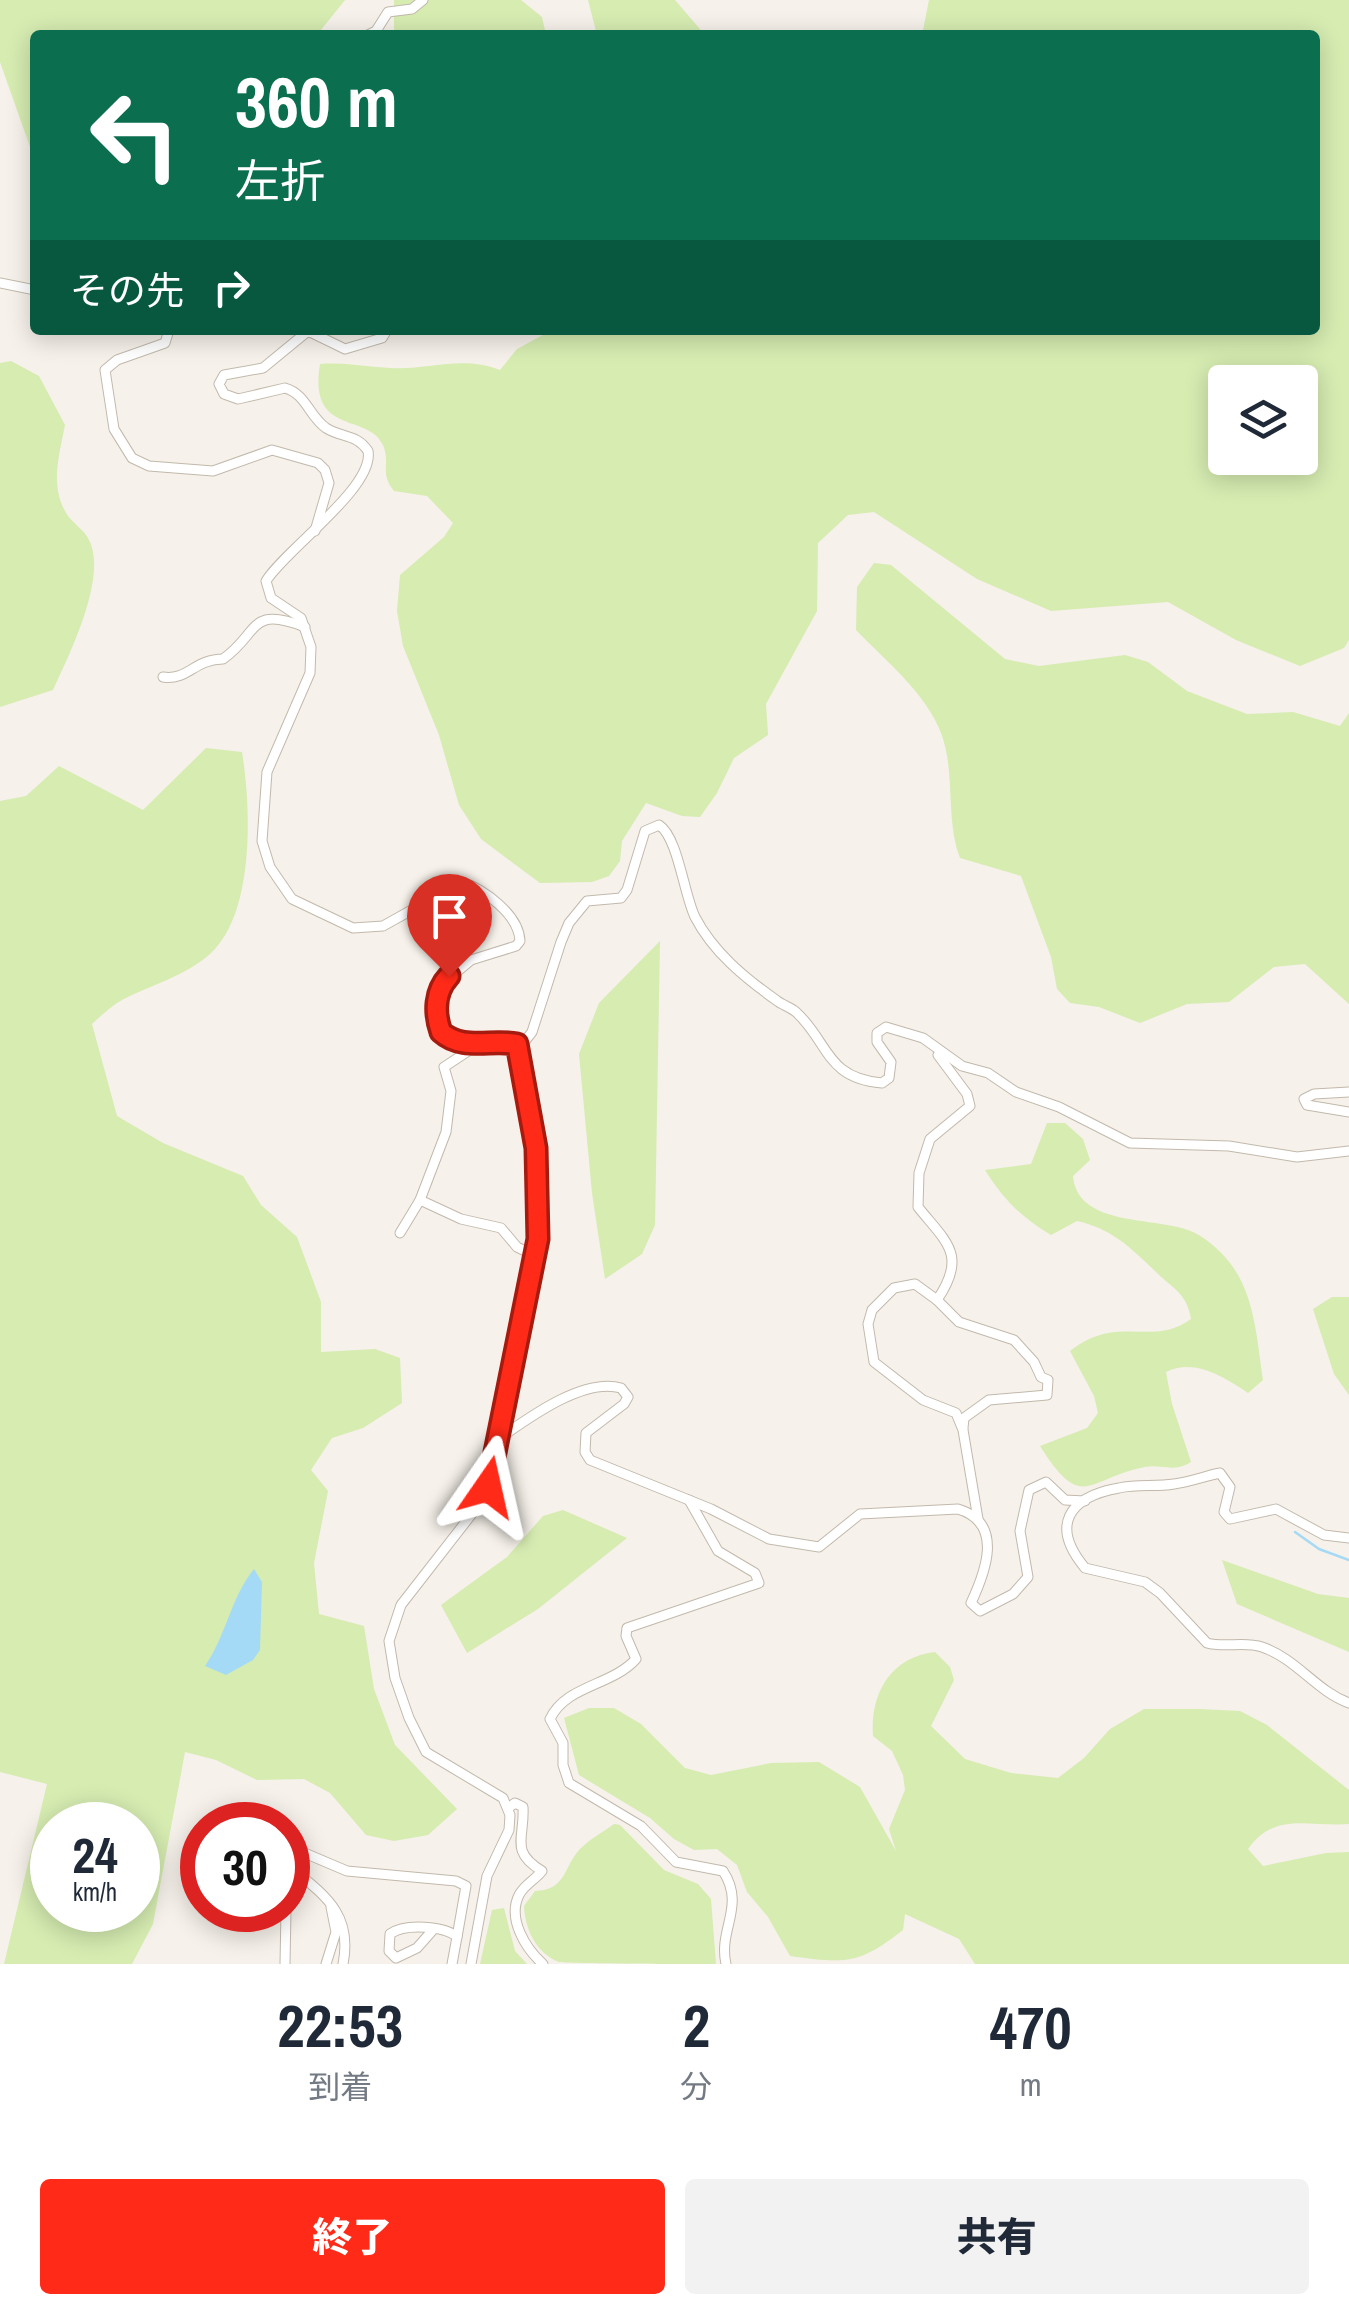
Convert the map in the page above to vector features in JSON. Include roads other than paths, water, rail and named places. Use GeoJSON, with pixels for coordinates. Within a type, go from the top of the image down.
{"type":"FeatureCollection","features":[{"type":"Feature","properties":{"kind":"street"},"geometry":{"type":"LineString","coordinates":[[377,30],[388,12],[412,10],[423,0]]}},
{"type":"Feature","properties":{"kind":"street"},"geometry":{"type":"LineString","coordinates":[[0,283],[30,289]]}},
{"type":"Feature","properties":{"kind":"street"},"geometry":{"type":"LineString","coordinates":[[167,335],[165,343],[116,360],[104,370],[114,429],[132,458],[149,466],[213,472],[272,450],[318,463],[329,483],[315,530]]}},
{"type":"Feature","properties":{"kind":"street"},"geometry":{"type":"LineString","coordinates":[[302,335],[263,368],[220,379],[224,394],[238,399],[286,388],[293,390],[322,425],[351,436],[368,451],[367,468],[266,581],[271,598],[301,618],[306,627],[310,674],[267,772],[264,852],[292,900],[353,928],[383,926],[441,896],[456,882],[468,884],[491,899],[516,923],[520,941],[460,966],[440,985],[437,1000],[441,1032],[451,1041],[517,1044],[532,1032],[569,922],[587,901],[621,898],[628,890],[645,831],[659,825],[670,838],[696,920],[711,940],[751,982],[794,1010],[836,1064],[856,1077],[882,1083],[892,1070],[877,1042],[881,1029],[886,1028],[932,1043],[947,1059],[988,1073],[1016,1092],[1059,1107],[1130,1143],[1229,1146],[1297,1157],[1349,1151]]}},
{"type":"Feature","properties":{"kind":"street"},"geometry":{"type":"LineString","coordinates":[[317,335],[345,350],[384,335]]}},
{"type":"Feature","properties":{"kind":"street"},"geometry":{"type":"LineString","coordinates":[[163,676],[174,678],[199,662],[223,659],[259,620],[274,618],[306,627]]}},
{"type":"Feature","properties":{"kind":"street"},"geometry":{"type":"LineString","coordinates":[[400,1233],[420,1200],[451,1112],[451,1091],[444,1067],[482,1042]]}},
{"type":"Feature","properties":{"kind":"street"},"geometry":{"type":"LineString","coordinates":[[932,1043],[967,1094],[970,1106],[930,1139],[919,1173],[918,1206],[947,1238],[954,1260],[948,1285],[938,1300]]}},
{"type":"Feature","properties":{"kind":"street"},"geometry":{"type":"LineString","coordinates":[[471,1964],[488,1876],[509,1830],[508,1808],[504,1798],[426,1752],[408,1718],[389,1641],[401,1605],[485,1498],[535,1256],[540,1211],[536,1148],[517,1044]]}},
{"type":"Feature","properties":{"kind":"street"},"geometry":{"type":"LineString","coordinates":[[1349,1092],[1314,1094],[1304,1100],[1306,1105],[1349,1112]]}},
{"type":"Feature","properties":{"kind":"street"},"geometry":{"type":"LineString","coordinates":[[420,1200],[461,1219],[502,1228],[517,1247],[535,1256]]}},
{"type":"Feature","properties":{"kind":"street"},"geometry":{"type":"LineString","coordinates":[[963,1430],[964,1418],[982,1402],[1047,1395],[1048,1380],[1040,1376],[1034,1362],[1014,1340],[959,1322],[938,1300],[914,1284],[894,1288],[872,1310],[869,1340],[878,1367],[923,1400],[956,1413],[963,1430],[988,1565],[971,1603],[980,1612],[1013,1594],[1028,1577],[1020,1532],[1029,1490],[1046,1482],[1065,1500],[1085,1501]]}},
{"type":"Feature","properties":{"kind":"street"},"geometry":{"type":"LineString","coordinates":[[497,1440],[563,1399],[594,1388],[621,1388],[628,1397],[624,1404],[586,1433],[585,1452],[590,1460],[689,1500],[769,1539],[807,1547],[828,1544],[860,1514],[958,1509],[978,1519]]}},
{"type":"Feature","properties":{"kind":"street"},"geometry":{"type":"LineString","coordinates":[[1349,1538],[1324,1535],[1276,1508],[1230,1518],[1224,1512],[1230,1487],[1220,1473],[1179,1484],[1120,1487],[1085,1501],[1066,1518],[1064,1526],[1085,1568],[1144,1582],[1207,1643],[1263,1648],[1299,1666],[1349,1704]]}},
{"type":"Feature","properties":{"kind":"street"},"geometry":{"type":"LineString","coordinates":[[689,1500],[718,1551],[755,1573],[758,1584],[636,1622],[628,1628],[626,1636],[636,1659],[605,1680],[570,1696],[555,1708],[550,1718],[563,1743],[562,1765],[568,1783],[640,1826],[676,1862],[723,1872],[734,1894],[725,1944],[726,1964]]}},
{"type":"Feature","properties":{"kind":"street"},"geometry":{"type":"LineString","coordinates":[[508,1808],[515,1804],[522,1807],[521,1848],[529,1864],[542,1871],[518,1896],[516,1919],[523,1939],[542,1964]]}},
{"type":"Feature","properties":{"kind":"street"},"geometry":{"type":"LineString","coordinates":[[310,1855],[347,1871],[456,1881],[466,1886],[452,1964]]}},
{"type":"Feature","properties":{"kind":"street"},"geometry":{"type":"LineString","coordinates":[[310,1887],[341,1917],[348,1937],[343,1964]]}},
{"type":"Feature","properties":{"kind":"street"},"geometry":{"type":"LineString","coordinates":[[326,1964],[336,1932],[330,1904]]}},
{"type":"Feature","properties":{"kind":"street"},"geometry":{"type":"LineString","coordinates":[[432,1931],[418,1948],[396,1958],[389,1950],[390,1934],[400,1927],[432,1931],[448,1928],[458,1937]]}},
{"type":"Feature","properties":{"kind":"street"},"geometry":{"type":"LineString","coordinates":[[285,1964],[286,1932]]}},
{"type":"Feature","properties":{"kind":"water"},"geometry":{"type":"Polygon","coordinates":[[[254,1569],[262,1582],[260,1650],[253,1660],[226,1675],[205,1666],[254,1569]]]}},
{"type":"Feature","properties":{"kind":"waterway"},"geometry":{"type":"LineString","coordinates":[[1295,1532],[1319,1549],[1349,1560]]}}]}
